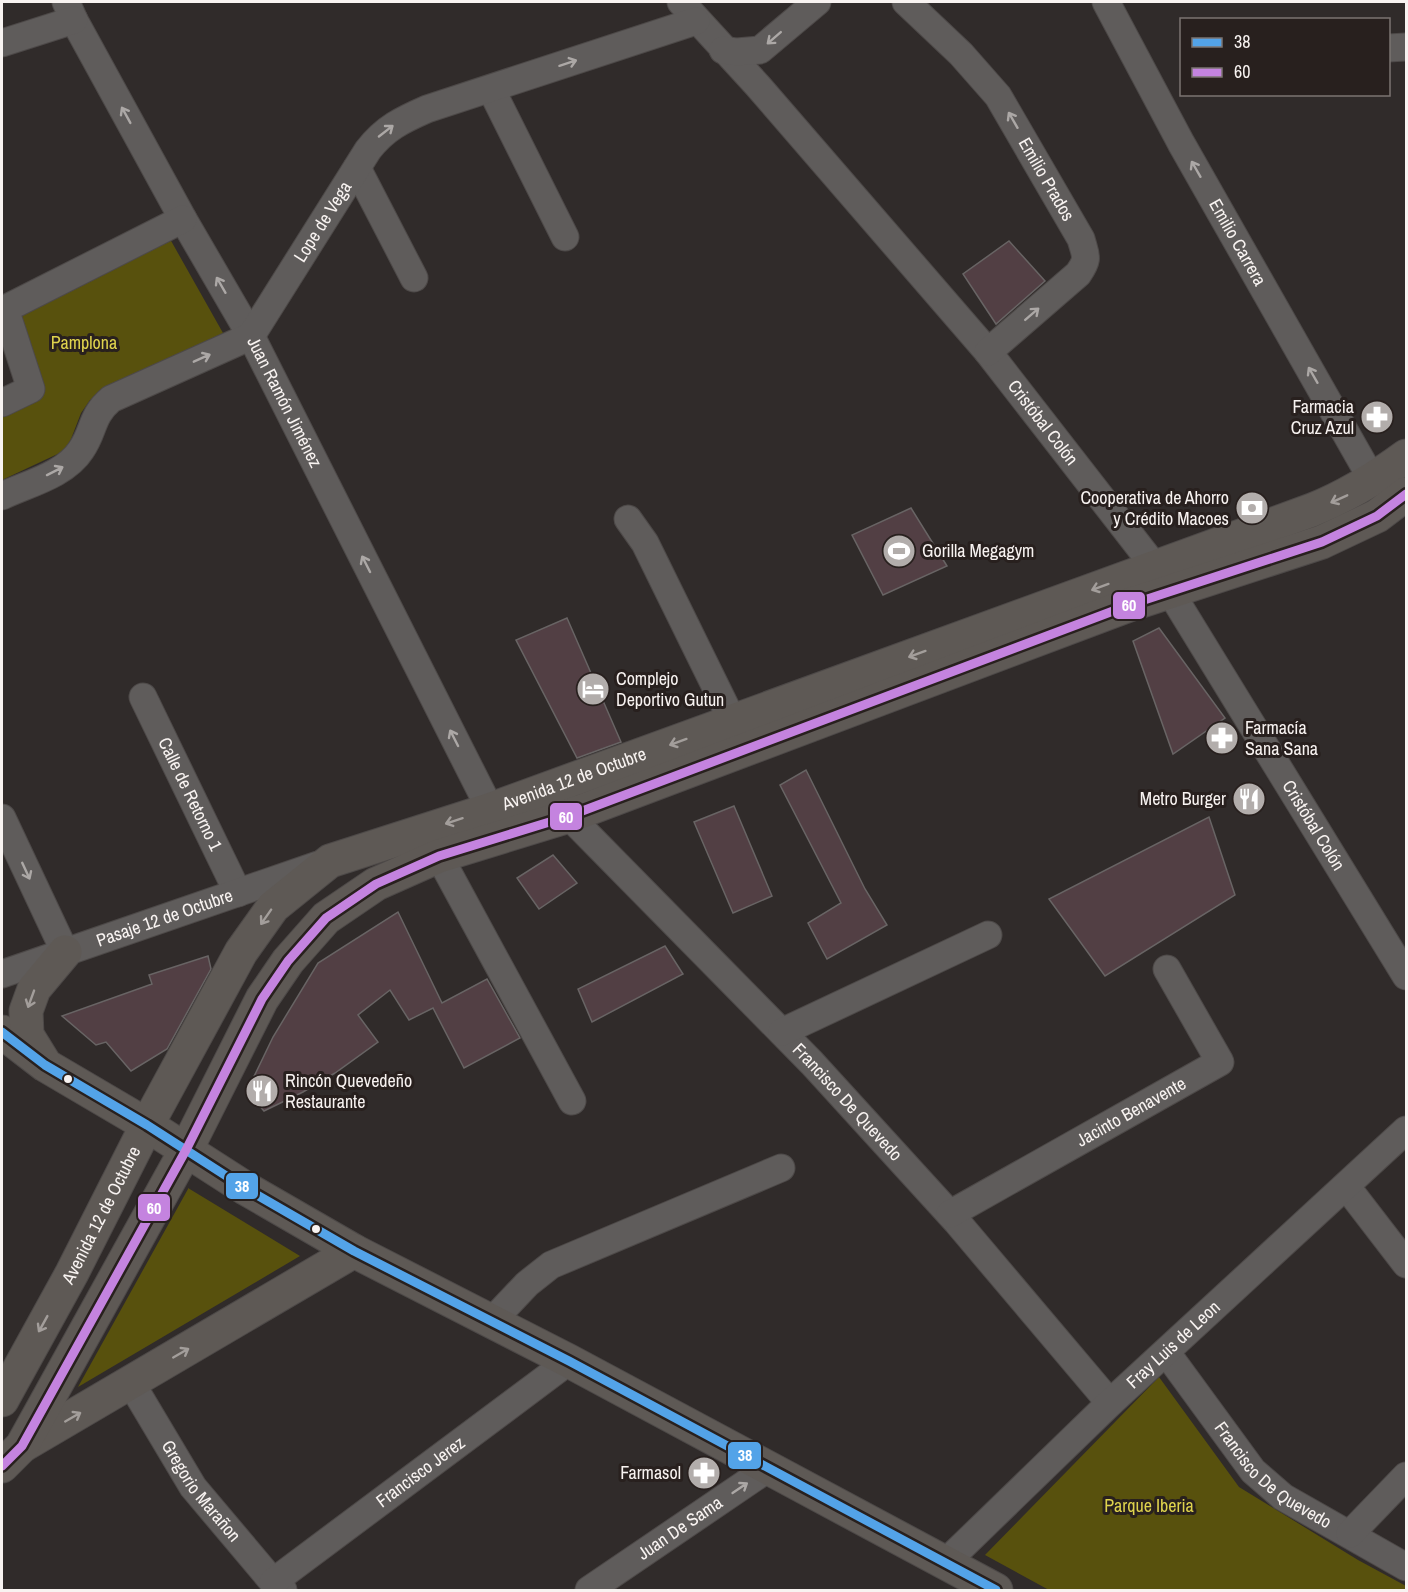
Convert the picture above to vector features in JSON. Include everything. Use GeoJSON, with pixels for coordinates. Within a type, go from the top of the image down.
{"type":"FeatureCollection","features":[{"type":"Feature","properties":{"kind":"main road","name":"Avenida 12 de Octubre"},"geometry":{"type":"LineString","coordinates":[[12,1456],[186,1150],[262,999],[288,961],[334,912],[376,884],[439,856],[569,816],[1129,604],[1162,579],[1343,497],[1373,481],[1407,456]]}},
{"type":"Feature","properties":{"kind":"main road","name":"Avenida 12 de Octubre"},"geometry":{"type":"LineString","coordinates":[[2,1400],[72,1273],[147,1125],[241,952],[273,907],[330,861],[490,809],[733,722],[1162,579],[1322,542],[1377,516],[1407,494]]}},
{"type":"Feature","properties":{"kind":"main road"},"geometry":{"type":"LineString","coordinates":[[45,1065],[27,1035],[26,1011],[34,989],[65,952]]}},
{"type":"Feature","properties":{"kind":"main road"},"geometry":{"type":"LineString","coordinates":[[2,1032],[45,1065],[147,1125],[245,1188],[354,1251],[770,1467],[996,1590]]}},
{"type":"Feature","properties":{"kind":"main road"},"geometry":{"type":"LineString","coordinates":[[12,1456],[354,1251]]}},
{"type":"Feature","properties":{"kind":"street"},"geometry":{"type":"LineString","coordinates":[[723,50],[737,52],[760,50],[817,2]]}},
{"type":"Feature","properties":{"kind":"street","name":"Emilio Prados"},"geometry":{"type":"LineString","coordinates":[[906,2],[972,66],[998,96],[1087,253],[1086,262],[1078,274],[988,352]]}},
{"type":"Feature","properties":{"kind":"street","name":"Emilio Carrera"},"geometry":{"type":"LineString","coordinates":[[1106,2],[1181,143],[1373,481]]}},
{"type":"Feature","properties":{"kind":"street"},"geometry":{"type":"LineString","coordinates":[[2,43],[70,11]]}},
{"type":"Feature","properties":{"kind":"street","name":"Juan Ramón Jiménez"},"geometry":{"type":"LineString","coordinates":[[70,11],[183,219],[251,336],[490,809]]}},
{"type":"Feature","properties":{"kind":"street","name":"Cristóbal Colón"},"geometry":{"type":"LineString","coordinates":[[688,11],[758,86],[988,352],[1162,579],[1407,976]]}},
{"type":"Feature","properties":{"kind":"street","name":"Lope de Vega"},"geometry":{"type":"LineString","coordinates":[[251,336],[380,135],[398,122],[427,109],[491,89],[688,11]]}},
{"type":"Feature","properties":{"kind":"street"},"geometry":{"type":"LineString","coordinates":[[1390,48],[1407,47]]}},
{"type":"Feature","properties":{"kind":"street"},"geometry":{"type":"LineString","coordinates":[[491,89],[565,237]]}},
{"type":"Feature","properties":{"kind":"street"},"geometry":{"type":"LineString","coordinates":[[357,168],[414,278]]}},
{"type":"Feature","properties":{"kind":"street"},"geometry":{"type":"LineString","coordinates":[[2,403],[31,388],[5,309],[183,219]]}},
{"type":"Feature","properties":{"kind":"street"},"geometry":{"type":"LineString","coordinates":[[2,496],[61,469],[73,460],[89,436],[100,408],[111,399],[251,336]]}},
{"type":"Feature","properties":{"kind":"street"},"geometry":{"type":"LineString","coordinates":[[628,519],[645,543],[733,722]]}},
{"type":"Feature","properties":{"kind":"street","name":"Calle de Retorno 1"},"geometry":{"type":"LineString","coordinates":[[143,697],[238,893]]}},
{"type":"Feature","properties":{"kind":"street","name":"Francisco De Quevedo"},"geometry":{"type":"LineString","coordinates":[[554,786],[569,816],[782,1032],[950,1214],[1110,1403]]}},
{"type":"Feature","properties":{"kind":"street"},"geometry":{"type":"LineString","coordinates":[[2,818],[65,952]]}},
{"type":"Feature","properties":{"kind":"street"},"geometry":{"type":"LineString","coordinates":[[439,856],[572,1101]]}},
{"type":"Feature","properties":{"kind":"street","name":"Pasaje 12 de Octubre"},"geometry":{"type":"LineString","coordinates":[[2,974],[330,861]]}},
{"type":"Feature","properties":{"kind":"street"},"geometry":{"type":"LineString","coordinates":[[782,1032],[988,935]]}},
{"type":"Feature","properties":{"kind":"street","name":"Jacinto Benavente"},"geometry":{"type":"LineString","coordinates":[[950,1214],[1220,1062],[1167,969]]}},
{"type":"Feature","properties":{"kind":"street","name":"Fray Luis de Leon"},"geometry":{"type":"LineString","coordinates":[[945,1563],[1110,1403],[1407,1130]]}},
{"type":"Feature","properties":{"kind":"street"},"geometry":{"type":"LineString","coordinates":[[491,1322],[527,1284],[551,1265],[781,1168]]}},
{"type":"Feature","properties":{"kind":"street"},"geometry":{"type":"LineString","coordinates":[[1346,1186],[1407,1264]]}},
{"type":"Feature","properties":{"kind":"street","name":"Francisco De Quevedo"},"geometry":{"type":"LineString","coordinates":[[1166,1353],[1253,1471],[1282,1497],[1407,1567]]}},
{"type":"Feature","properties":{"kind":"street","name":"Francisco Jerez"},"geometry":{"type":"LineString","coordinates":[[278,1586],[569,1361]]}},
{"type":"Feature","properties":{"kind":"street","name":"Gregorio Marañon"},"geometry":{"type":"LineString","coordinates":[[131,1383],[193,1487],[278,1586]]}},
{"type":"Feature","properties":{"kind":"street","name":"Juan De Sama"},"geometry":{"type":"LineString","coordinates":[[602,1587],[770,1467]]}},
{"type":"Feature","properties":{"kind":"street"},"geometry":{"type":"LineString","coordinates":[[1350,1534],[1407,1476]]}},
{"type":"Feature","properties":{"kind":"green space","name":"Pamplona"},"geometry":{"type":"Polygon","coordinates":[[[170,239],[223,333],[90,400],[81,413],[64,451],[2,480],[2,416],[35,399],[17,316],[170,239]]]}},
{"type":"Feature","properties":{"kind":"green space"},"geometry":{"type":"Polygon","coordinates":[[[188,1189],[300,1256],[78,1387],[188,1189]]]}},
{"type":"Feature","properties":{"kind":"green space","name":"Parque Iberia"},"geometry":{"type":"Polygon","coordinates":[[[1159,1377],[1239,1487],[1358,1560],[1406,1586],[1406,1590],[1049,1590],[985,1555],[1159,1377]]]}},
{"type":"Feature","properties":{"kind":"building"},"geometry":{"type":"Polygon","coordinates":[[[1009,241],[1045,281],[996,324],[963,274],[1009,241]]]}},
{"type":"Feature","properties":{"kind":"building","name":"Gorilla Megagym"},"geometry":{"type":"Polygon","coordinates":[[[911,508],[947,566],[883,595],[852,535],[911,508]]]}},
{"type":"Feature","properties":{"kind":"building"},"geometry":{"type":"Polygon","coordinates":[[[567,618],[621,742],[577,758],[516,640],[567,618]]]}},
{"type":"Feature","properties":{"kind":"building"},"geometry":{"type":"Polygon","coordinates":[[[1159,628],[1225,718],[1173,754],[1133,641],[1159,628]]]}},
{"type":"Feature","properties":{"kind":"building"},"geometry":{"type":"Polygon","coordinates":[[[806,770],[865,889],[887,925],[827,959],[808,923],[841,903],[780,785],[806,770]]]}},
{"type":"Feature","properties":{"kind":"building"},"geometry":{"type":"Polygon","coordinates":[[[734,806],[772,896],[733,913],[694,822],[734,806]]]}},
{"type":"Feature","properties":{"kind":"building"},"geometry":{"type":"Polygon","coordinates":[[[1209,817],[1235,895],[1105,976],[1049,899],[1209,817]]]}},
{"type":"Feature","properties":{"kind":"building"},"geometry":{"type":"Polygon","coordinates":[[[553,855],[577,883],[539,909],[517,878],[553,855]]]}},
{"type":"Feature","properties":{"kind":"building"},"geometry":{"type":"Polygon","coordinates":[[[398,912],[442,1003],[487,979],[520,1038],[464,1068],[433,1008],[409,1020],[390,990],[358,1015],[378,1042],[335,1073],[264,1111],[247,1091],[273,1037],[318,963],[398,912]]]}},
{"type":"Feature","properties":{"kind":"building"},"geometry":{"type":"Polygon","coordinates":[[[665,946],[683,974],[592,1022],[578,989],[665,946]]]}},
{"type":"Feature","properties":{"kind":"building"},"geometry":{"type":"Polygon","coordinates":[[[208,956],[211,969],[167,1049],[131,1071],[106,1042],[96,1045],[62,1016],[152,984],[149,975],[208,956]]]}},
{"type":"Feature","properties":{"kind":"transit line","name":"60"},"geometry":{"type":"LineString","coordinates":[[2,1466],[22,1446],[186,1150],[262,999],[288,961],[326,918],[376,884],[439,856],[569,816],[1129,605],[1322,542],[1377,516],[1406,494]]}},
{"type":"Feature","properties":{"kind":"transit line","name":"38"},"geometry":{"type":"LineString","coordinates":[[2,1032],[45,1065],[147,1125],[245,1188],[354,1251],[569,1361],[996,1590]]}},
{"type":"Feature","properties":{"kind":"place","name":"Farmacia Cruz Azul"},"geometry":{"type":"Point","coordinates":[1377,417]}},
{"type":"Feature","properties":{"kind":"place","name":"Cooperativa de Ahorro y Crédito Macoes"},"geometry":{"type":"Point","coordinates":[1252,508]}},
{"type":"Feature","properties":{"kind":"place","name":"Gorilla Megagym"},"geometry":{"type":"Point","coordinates":[899,551]}},
{"type":"Feature","properties":{"kind":"place","name":"Complejo Deportivo Gutun"},"geometry":{"type":"Point","coordinates":[593,689]}},
{"type":"Feature","properties":{"kind":"place","name":"Farmacía Sana Sana"},"geometry":{"type":"Point","coordinates":[1222,738]}},
{"type":"Feature","properties":{"kind":"place","name":"Metro Burger"},"geometry":{"type":"Point","coordinates":[1249,799]}},
{"type":"Feature","properties":{"kind":"place","name":"Rincón Quevedeño Restaurante"},"geometry":{"type":"Point","coordinates":[262,1091]}},
{"type":"Feature","properties":{"kind":"place","name":"Farmasol"},"geometry":{"type":"Point","coordinates":[704,1473]}}]}
